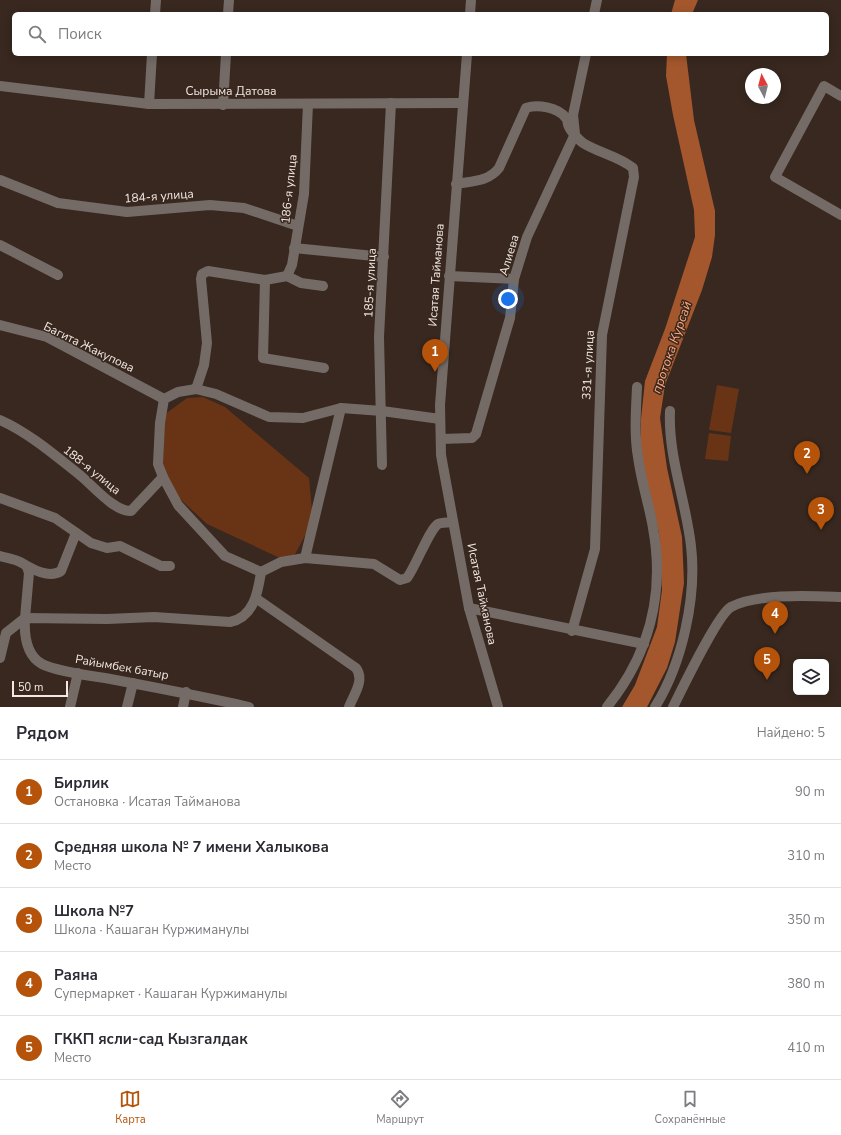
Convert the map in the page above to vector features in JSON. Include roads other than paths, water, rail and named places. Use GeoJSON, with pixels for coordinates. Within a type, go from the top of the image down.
{"type":"FeatureCollection","features":[{"type":"Feature","properties":{"kind":"street"},"geometry":{"type":"LineString","coordinates":[[155,12],[156,0]]}},
{"type":"Feature","properties":{"kind":"street"},"geometry":{"type":"LineString","coordinates":[[228,12],[229,0]]}},
{"type":"Feature","properties":{"kind":"street"},"geometry":{"type":"LineString","coordinates":[[470,12],[471,0]]}},
{"type":"Feature","properties":{"kind":"street"},"geometry":{"type":"LineString","coordinates":[[594,12],[597,0]]}},
{"type":"Feature","properties":{"kind":"street"},"geometry":{"type":"LineString","coordinates":[[149,104],[152,56]]}},
{"type":"Feature","properties":{"kind":"street"},"geometry":{"type":"LineString","coordinates":[[223,105],[226,56]]}},
{"type":"Feature","properties":{"kind":"street","name":"Исатая Тайманова"},"geometry":{"type":"LineString","coordinates":[[467,56],[449,276],[440,419],[441,455],[469,608],[498,707]]}},
{"type":"Feature","properties":{"kind":"street","name":"Алиева"},"geometry":{"type":"LineString","coordinates":[[441,439],[472,438],[476,434],[510,318],[514,278],[527,238],[575,134],[573,115],[586,56]]}},
{"type":"Feature","properties":{"kind":"street","name":"Сырыма Датова"},"geometry":{"type":"LineString","coordinates":[[0,86],[149,104],[223,105],[463,103]]}},
{"type":"Feature","properties":{"kind":"street"},"geometry":{"type":"LineString","coordinates":[[841,96],[824,86],[775,177],[841,215]]}},
{"type":"Feature","properties":{"kind":"street","name":"185-я улица"},"geometry":{"type":"LineString","coordinates":[[382,465],[380,336],[391,103]]}},
{"type":"Feature","properties":{"kind":"street","name":"186-я улица"},"geometry":{"type":"LineString","coordinates":[[287,276],[292,265],[304,194],[308,104]]}},
{"type":"Feature","properties":{"kind":"street"},"geometry":{"type":"LineString","coordinates":[[456,184],[481,180],[493,176],[526,108],[541,106],[561,113],[567,119],[568,126],[575,134]]}},
{"type":"Feature","properties":{"kind":"street","name":"331-я улица"},"geometry":{"type":"LineString","coordinates":[[572,630],[595,549],[602,335],[634,178],[633,168],[625,162],[583,143],[575,134]]}},
{"type":"Feature","properties":{"kind":"street","name":"184-я улица"},"geometry":{"type":"LineString","coordinates":[[0,180],[58,204],[127,212],[210,205],[244,208],[298,226]]}},
{"type":"Feature","properties":{"kind":"street"},"geometry":{"type":"LineString","coordinates":[[0,244],[58,275]]}},
{"type":"Feature","properties":{"kind":"street"},"geometry":{"type":"LineString","coordinates":[[294,248],[384,256]]}},
{"type":"Feature","properties":{"kind":"street"},"geometry":{"type":"LineString","coordinates":[[196,389],[204,365],[207,343],[201,279],[202,274],[208,271],[265,280],[287,276],[301,283],[323,286]]}},
{"type":"Feature","properties":{"kind":"street"},"geometry":{"type":"LineString","coordinates":[[449,276],[514,278]]}},
{"type":"Feature","properties":{"kind":"street"},"geometry":{"type":"LineString","coordinates":[[265,280],[263,358],[324,368]]}},
{"type":"Feature","properties":{"kind":"street","name":"Багита Жакупова"},"geometry":{"type":"LineString","coordinates":[[0,325],[46,337],[108,368],[164,400]]}},
{"type":"Feature","properties":{"kind":"street"},"geometry":{"type":"LineString","coordinates":[[607,707],[623,688],[644,644],[652,621],[658,582],[653,529],[638,457],[635,432],[636,387]]}},
{"type":"Feature","properties":{"kind":"street"},"geometry":{"type":"LineString","coordinates":[[261,572],[225,556],[178,506],[162,477],[158,464],[160,423],[164,400],[178,392],[196,389],[216,394],[269,417],[303,418],[341,408],[382,411],[440,419]]}},
{"type":"Feature","properties":{"kind":"street"},"geometry":{"type":"LineString","coordinates":[[305,558],[341,408]]}},
{"type":"Feature","properties":{"kind":"street"},"geometry":{"type":"LineString","coordinates":[[655,707],[677,659],[691,590],[691,547],[669,432],[670,411]]}},
{"type":"Feature","properties":{"kind":"street","name":"188-я улица"},"geometry":{"type":"LineString","coordinates":[[0,420],[14,426],[81,476],[113,504],[126,512],[131,511],[162,477]]}},
{"type":"Feature","properties":{"kind":"street"},"geometry":{"type":"LineString","coordinates":[[0,498],[55,518],[91,543],[107,548],[120,546],[161,566],[170,566]]}},
{"type":"Feature","properties":{"kind":"street"},"geometry":{"type":"LineString","coordinates":[[261,572],[281,562],[305,558],[374,564],[400,580],[407,578],[413,571],[432,530],[439,523],[453,522]]}},
{"type":"Feature","properties":{"kind":"street"},"geometry":{"type":"LineString","coordinates":[[0,556],[21,562],[27,567],[49,574],[58,574],[61,571],[76,534]]}},
{"type":"Feature","properties":{"kind":"street","name":"Райымбек батыр"},"geometry":{"type":"LineString","coordinates":[[27,567],[29,573],[24,638],[32,655],[42,664],[78,673],[186,692],[249,707]]}},
{"type":"Feature","properties":{"kind":"street"},"geometry":{"type":"LineString","coordinates":[[0,658],[6,633],[25,618],[107,619],[154,617],[230,622],[239,620],[257,599],[261,572]]}},
{"type":"Feature","properties":{"kind":"street"},"geometry":{"type":"LineString","coordinates":[[672,707],[716,623],[730,607],[753,600],[801,596],[841,597]]}},
{"type":"Feature","properties":{"kind":"street"},"geometry":{"type":"LineString","coordinates":[[257,599],[356,668],[360,674],[360,681],[349,707]]}},
{"type":"Feature","properties":{"kind":"street"},"geometry":{"type":"LineString","coordinates":[[469,608],[644,644]]}},
{"type":"Feature","properties":{"kind":"street"},"geometry":{"type":"LineString","coordinates":[[70,707],[78,673]]}},
{"type":"Feature","properties":{"kind":"street"},"geometry":{"type":"LineString","coordinates":[[127,707],[133,683]]}},
{"type":"Feature","properties":{"kind":"street"},"geometry":{"type":"LineString","coordinates":[[183,707],[186,692]]}},
{"type":"Feature","properties":{"kind":"water"},"geometry":{"type":"Polygon","coordinates":[[[675,0],[698,0],[693,12],[672,12],[675,0]]]}},
{"type":"Feature","properties":{"kind":"water","name":"протока Курсай"},"geometry":{"type":"Polygon","coordinates":[[[667,56],[686,56],[694,120],[715,211],[715,235],[712,257],[702,290],[665,385],[660,418],[667,468],[682,537],[684,583],[675,642],[667,668],[647,707],[622,707],[635,685],[657,627],[662,590],[659,533],[641,457],[641,419],[645,381],[665,329],[695,237],[694,210],[666,76],[667,56]]]}},
{"type":"Feature","properties":{"kind":"place","name":"Бирлик"},"geometry":{"type":"Point","coordinates":[435,372]}},
{"type":"Feature","properties":{"kind":"place","name":"Средняя школа № 7 имени Халыкова"},"geometry":{"type":"Point","coordinates":[807,474]}},
{"type":"Feature","properties":{"kind":"place","name":"Школа №7"},"geometry":{"type":"Point","coordinates":[821,530]}},
{"type":"Feature","properties":{"kind":"place","name":"Раяна"},"geometry":{"type":"Point","coordinates":[775,634]}},
{"type":"Feature","properties":{"kind":"place","name":"ГККП ясли-сад Кызгалдак"},"geometry":{"type":"Point","coordinates":[767,680]}}]}
